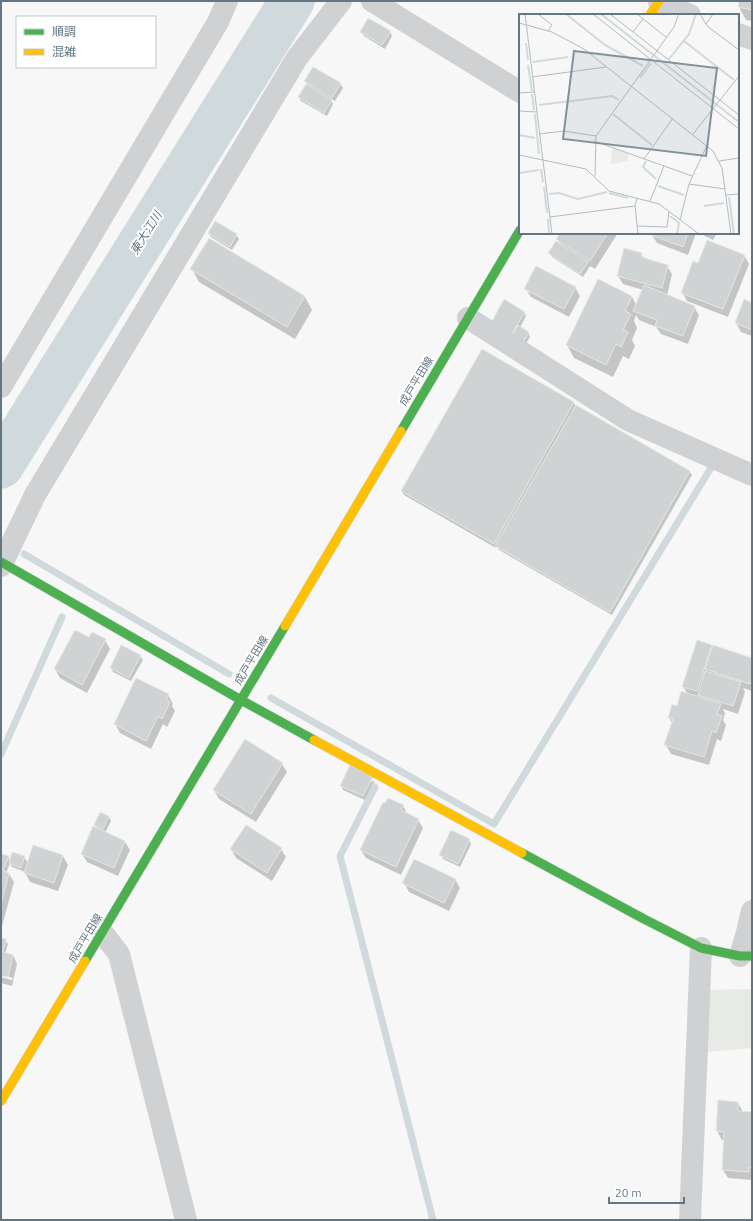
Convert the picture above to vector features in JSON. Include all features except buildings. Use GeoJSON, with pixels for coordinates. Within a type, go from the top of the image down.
{"type":"FeatureCollection","features":[{"type":"Feature","properties":{"kind":"main road","name":"成戸平田線"},"geometry":{"type":"LineString","coordinates":[[1,1101],[519,232]]}},
{"type":"Feature","properties":{"kind":"main road"},"geometry":{"type":"LineString","coordinates":[[2,564],[241,700],[644,919],[701,948],[746,956]]}},
{"type":"Feature","properties":{"kind":"street"},"geometry":{"type":"LineString","coordinates":[[1,387],[218,22],[227,1]]}},
{"type":"Feature","properties":{"kind":"street"},"geometry":{"type":"LineString","coordinates":[[2,564],[35,496],[288,72],[341,1]]}},
{"type":"Feature","properties":{"kind":"street"},"geometry":{"type":"LineString","coordinates":[[372,1],[519,91]]}},
{"type":"Feature","properties":{"kind":"street"},"geometry":{"type":"LineString","coordinates":[[656,6],[686,14]]}},
{"type":"Feature","properties":{"kind":"street"},"geometry":{"type":"LineString","coordinates":[[739,34],[752,39]]}},
{"type":"Feature","properties":{"kind":"street"},"geometry":{"type":"LineString","coordinates":[[468,318],[628,420],[752,475]]}},
{"type":"Feature","properties":{"kind":"street"},"geometry":{"type":"LineString","coordinates":[[746,956],[752,911]]}},
{"type":"Feature","properties":{"kind":"street"},"geometry":{"type":"LineString","coordinates":[[102,932],[119,954],[186,1220]]}},
{"type":"Feature","properties":{"kind":"street"},"geometry":{"type":"LineString","coordinates":[[690,1220],[701,948]]}},
{"type":"Feature","properties":{"kind":"shaded area"},"geometry":{"type":"Polygon","coordinates":[[[752,989],[752,1048],[706,1052],[709,990],[752,989]]]}},
{"type":"Feature","properties":{"kind":"waterway","name":"東大江川"},"geometry":{"type":"LineString","coordinates":[[1,466],[292,1]]}},
{"type":"Feature","properties":{"kind":"waterway"},"geometry":{"type":"LineString","coordinates":[[1,425],[19,435]]}},
{"type":"Feature","properties":{"kind":"waterway"},"geometry":{"type":"LineString","coordinates":[[271,698],[494,824],[712,466]]}},
{"type":"Feature","properties":{"kind":"waterway"},"geometry":{"type":"LineString","coordinates":[[24,554],[229,674]]}},
{"type":"Feature","properties":{"kind":"waterway"},"geometry":{"type":"LineString","coordinates":[[1,754],[62,617]]}},
{"type":"Feature","properties":{"kind":"waterway"},"geometry":{"type":"LineString","coordinates":[[375,787],[340,856],[433,1220]]}},
{"type":"Feature","properties":{"kind":"traffic: fast"},"geometry":{"type":"LineString","coordinates":[[401,431],[519,232]]}},
{"type":"Feature","properties":{"kind":"traffic: fast"},"geometry":{"type":"LineString","coordinates":[[1,562],[241,700],[314,740]]}},
{"type":"Feature","properties":{"kind":"traffic: fast"},"geometry":{"type":"LineString","coordinates":[[85,961],[285,626]]}},
{"type":"Feature","properties":{"kind":"traffic: fast"},"geometry":{"type":"LineString","coordinates":[[522,853],[701,948],[740,956],[752,956]]}},
{"type":"Feature","properties":{"kind":"traffic: slow"},"geometry":{"type":"LineString","coordinates":[[651,14],[659,1]]}},
{"type":"Feature","properties":{"kind":"traffic: slow"},"geometry":{"type":"LineString","coordinates":[[285,626],[401,431]]}},
{"type":"Feature","properties":{"kind":"traffic: slow"},"geometry":{"type":"LineString","coordinates":[[314,740],[522,853]]}},
{"type":"Feature","properties":{"kind":"traffic: slow"},"geometry":{"type":"LineString","coordinates":[[1,1101],[85,961]]}}]}
